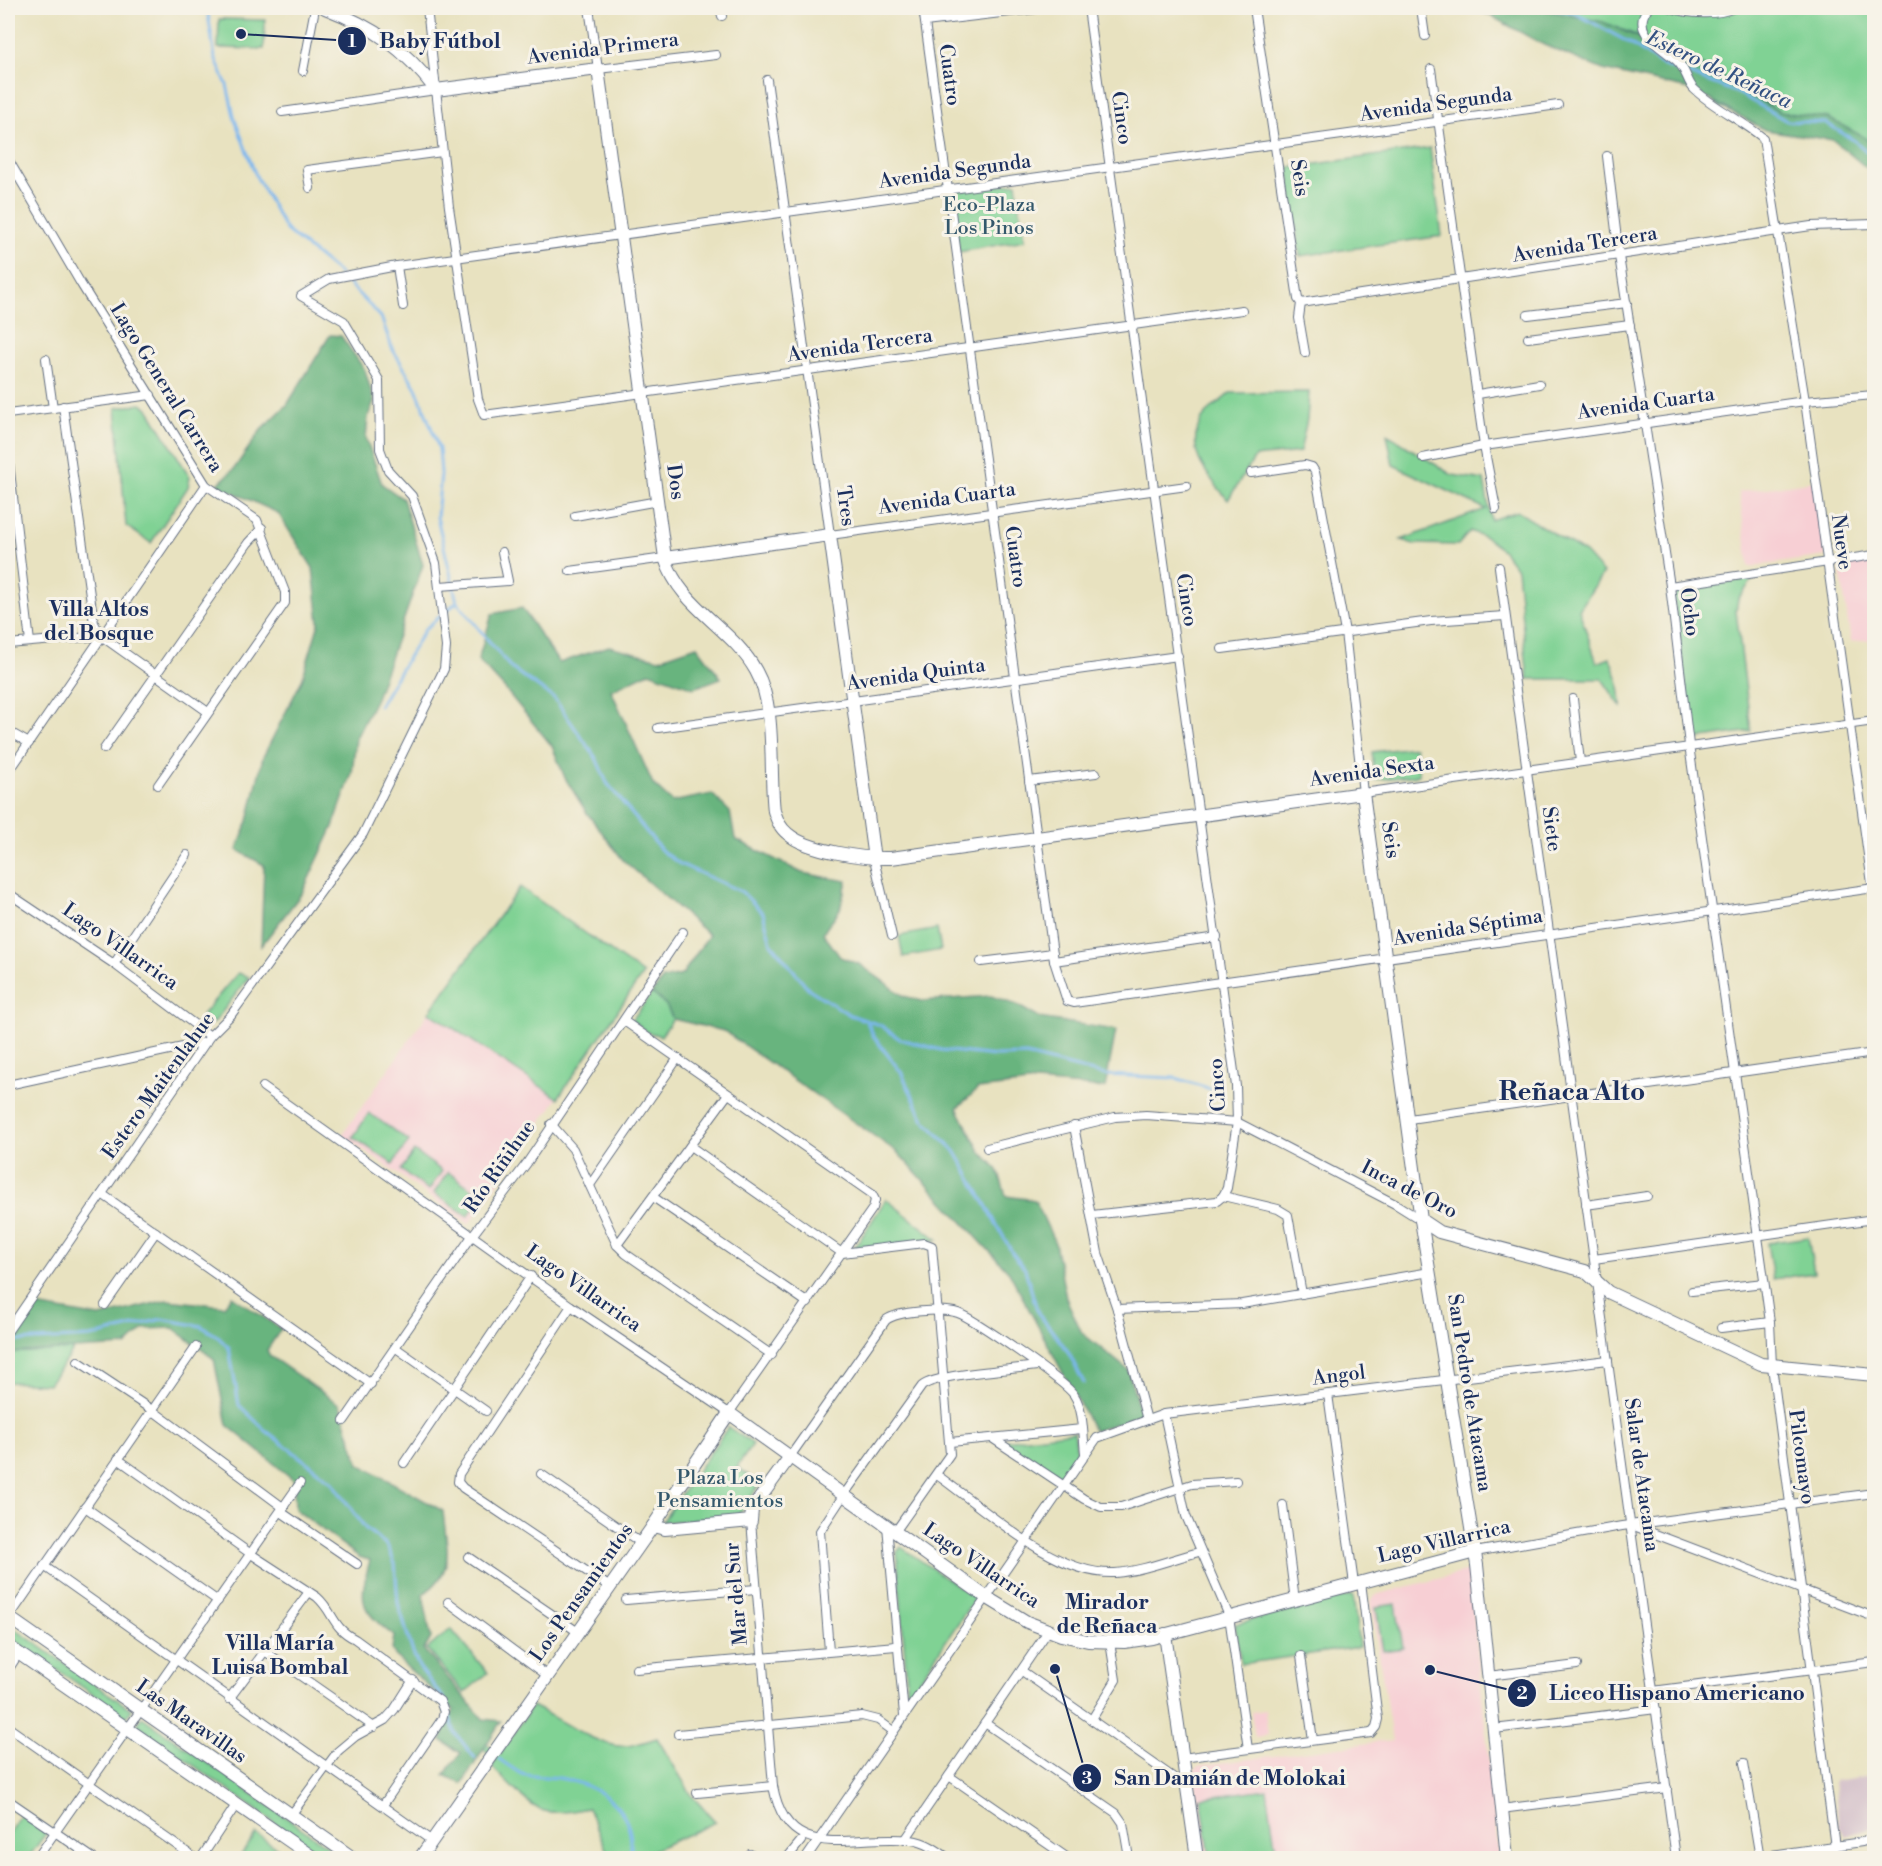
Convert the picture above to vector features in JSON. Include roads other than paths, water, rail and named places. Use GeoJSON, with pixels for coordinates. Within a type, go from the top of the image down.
{"type":"FeatureCollection","features":[{"type":"Feature","properties":{"kind":"street"},"geometry":{"type":"LineString","coordinates":[[303,71],[315,8]]}},
{"type":"Feature","properties":{"kind":"street"},"geometry":{"type":"LineString","coordinates":[[326,8],[354,19],[393,43],[421,70],[436,90]]}},
{"type":"Feature","properties":{"kind":"street"},"geometry":{"type":"LineString","coordinates":[[427,8],[442,152],[457,257]]}},
{"type":"Feature","properties":{"kind":"street","name":"Dos"},"geometry":{"type":"LineString","coordinates":[[588,8],[665,558],[673,578],[684,595],[752,664],[762,682],[768,712],[771,791],[776,817],[782,828],[800,842],[874,859]]}},
{"type":"Feature","properties":{"kind":"street","name":"Cuatro"},"geometry":{"type":"LineString","coordinates":[[923,8],[1053,957],[1067,1001]]}},
{"type":"Feature","properties":{"kind":"street"},"geometry":{"type":"LineString","coordinates":[[925,22],[1045,8]]}},
{"type":"Feature","properties":{"kind":"street","name":"Cinco"},"geometry":{"type":"LineString","coordinates":[[1088,8],[1236,1086],[1237,1122],[1227,1188],[1223,1196]]}},
{"type":"Feature","properties":{"kind":"street","name":"Seis"},"geometry":{"type":"LineString","coordinates":[[1254,8],[1298,298],[1301,303],[1299,318],[1305,353]]}},
{"type":"Feature","properties":{"kind":"street"},"geometry":{"type":"LineString","coordinates":[[1421,8],[1425,36]]}},
{"type":"Feature","properties":{"kind":"street","name":"Nueve"},"geometry":{"type":"LineString","coordinates":[[1648,8],[1644,14],[1644,23],[1651,42],[1679,63],[1692,88],[1763,138],[1805,401],[1874,891]]}},
{"type":"Feature","properties":{"kind":"street"},"geometry":{"type":"LineString","coordinates":[[1671,8],[1683,12],[1716,12],[1734,8]]}},
{"type":"Feature","properties":{"kind":"street","name":"Avenida Primera"},"geometry":{"type":"LineString","coordinates":[[282,112],[716,55]]}},
{"type":"Feature","properties":{"kind":"street"},"geometry":{"type":"LineString","coordinates":[[1431,69],[1484,446],[1496,509]]}},
{"type":"Feature","properties":{"kind":"street","name":"Tres"},"geometry":{"type":"LineString","coordinates":[[767,80],[874,859],[892,936]]}},
{"type":"Feature","properties":{"kind":"street","name":"Avenida Segunda"},"geometry":{"type":"LineString","coordinates":[[440,586],[436,563],[412,496],[388,470],[380,449],[378,380],[344,321],[301,296],[329,279],[457,257],[1558,105]]}},
{"type":"Feature","properties":{"kind":"street"},"geometry":{"type":"LineString","coordinates":[[310,188],[307,170],[442,152]]}},
{"type":"Feature","properties":{"kind":"street","name":"Ocho"},"geometry":{"type":"LineString","coordinates":[[1607,156],[1619,256],[1670,586],[1689,745],[1735,1073]]}},
{"type":"Feature","properties":{"kind":"street","name":"Lago General Carrera"},"geometry":{"type":"LineString","coordinates":[[8,159],[81,284],[206,485],[250,514],[262,528],[283,582],[285,603],[208,712]]}},
{"type":"Feature","properties":{"kind":"street","name":"Avenida Tercera"},"geometry":{"type":"LineString","coordinates":[[1301,303],[1832,224],[1875,224]]}},
{"type":"Feature","properties":{"kind":"street","name":"Avenida Tercera"},"geometry":{"type":"LineString","coordinates":[[457,257],[478,399],[484,415],[1242,310]]}},
{"type":"Feature","properties":{"kind":"street"},"geometry":{"type":"LineString","coordinates":[[397,266],[402,306]]}},
{"type":"Feature","properties":{"kind":"street"},"geometry":{"type":"LineString","coordinates":[[1528,315],[1627,303]]}},
{"type":"Feature","properties":{"kind":"street"},"geometry":{"type":"LineString","coordinates":[[1528,338],[1630,325]]}},
{"type":"Feature","properties":{"kind":"street"},"geometry":{"type":"LineString","coordinates":[[46,359],[53,408]]}},
{"type":"Feature","properties":{"kind":"street"},"geometry":{"type":"LineString","coordinates":[[1478,394],[1539,384]]}},
{"type":"Feature","properties":{"kind":"street"},"geometry":{"type":"LineString","coordinates":[[8,414],[151,395]]}},
{"type":"Feature","properties":{"kind":"street","name":"Avenida Cuarta"},"geometry":{"type":"LineString","coordinates":[[1423,458],[1484,446],[1805,401],[1875,395]]}},
{"type":"Feature","properties":{"kind":"street"},"geometry":{"type":"LineString","coordinates":[[63,406],[94,623],[101,636],[208,712],[158,785]]}},
{"type":"Feature","properties":{"kind":"street"},"geometry":{"type":"LineString","coordinates":[[8,454],[30,642]]}},
{"type":"Feature","properties":{"kind":"street","name":"Seis"},"geometry":{"type":"LineString","coordinates":[[1251,473],[1305,465],[1312,467],[1315,472],[1345,632],[1421,1220]]}},
{"type":"Feature","properties":{"kind":"street"},"geometry":{"type":"LineString","coordinates":[[8,773],[206,485]]}},
{"type":"Feature","properties":{"kind":"street","name":"Avenida Cuarta"},"geometry":{"type":"LineString","coordinates":[[570,571],[1186,486]]}},
{"type":"Feature","properties":{"kind":"street"},"geometry":{"type":"LineString","coordinates":[[575,516],[658,501]]}},
{"type":"Feature","properties":{"kind":"street"},"geometry":{"type":"LineString","coordinates":[[104,749],[248,543],[262,528]]}},
{"type":"Feature","properties":{"kind":"street"},"geometry":{"type":"LineString","coordinates":[[440,586],[508,581],[502,552]]}},
{"type":"Feature","properties":{"kind":"street"},"geometry":{"type":"LineString","coordinates":[[1670,586],[1875,555]]}},
{"type":"Feature","properties":{"kind":"street","name":"Siete"},"geometry":{"type":"LineString","coordinates":[[1499,567],[1572,1096]]}},
{"type":"Feature","properties":{"kind":"street","name":"Estero Maitenlahue"},"geometry":{"type":"LineString","coordinates":[[8,1331],[208,1039],[231,1015],[363,834],[444,669],[446,647],[440,586]]}},
{"type":"Feature","properties":{"kind":"street"},"geometry":{"type":"LineString","coordinates":[[1222,649],[1345,632],[1505,616]]}},
{"type":"Feature","properties":{"kind":"street"},"geometry":{"type":"LineString","coordinates":[[8,645],[101,636]]}},
{"type":"Feature","properties":{"kind":"street","name":"Avenida Quinta"},"geometry":{"type":"LineString","coordinates":[[658,728],[1178,656]]}},
{"type":"Feature","properties":{"kind":"street"},"geometry":{"type":"LineString","coordinates":[[1573,699],[1580,762]]}},
{"type":"Feature","properties":{"kind":"street","name":"Avenida Sexta"},"geometry":{"type":"LineString","coordinates":[[874,859],[1037,839],[1689,745],[1875,721]]}},
{"type":"Feature","properties":{"kind":"street"},"geometry":{"type":"LineString","coordinates":[[8,731],[29,742]]}},
{"type":"Feature","properties":{"kind":"street"},"geometry":{"type":"LineString","coordinates":[[1029,781],[1096,773]]}},
{"type":"Feature","properties":{"kind":"street"},"geometry":{"type":"LineString","coordinates":[[114,964],[187,855]]}},
{"type":"Feature","properties":{"kind":"street","name":"Avenida Séptima"},"geometry":{"type":"LineString","coordinates":[[1067,1001],[1074,1003],[1712,910],[1874,891]]}},
{"type":"Feature","properties":{"kind":"street","name":"Lago Villarrica"},"geometry":{"type":"LineString","coordinates":[[8,893],[114,964],[208,1039]]}},
{"type":"Feature","properties":{"kind":"street","name":"Río Riñihue"},"geometry":{"type":"LineString","coordinates":[[344,1421],[472,1236],[527,1162],[683,932]]}},
{"type":"Feature","properties":{"kind":"street"},"geometry":{"type":"LineString","coordinates":[[981,962],[1053,957],[1217,937]]}},
{"type":"Feature","properties":{"kind":"street"},"geometry":{"type":"LineString","coordinates":[[617,1245],[728,1094],[624,1021]]}},
{"type":"Feature","properties":{"kind":"street"},"geometry":{"type":"LineString","coordinates":[[8,1085],[208,1039]]}},
{"type":"Feature","properties":{"kind":"street"},"geometry":{"type":"LineString","coordinates":[[1409,1119],[1875,1053]]}},
{"type":"Feature","properties":{"kind":"street"},"geometry":{"type":"LineString","coordinates":[[590,1185],[678,1058]]}},
{"type":"Feature","properties":{"kind":"street","name":"Pilcomayo"},"geometry":{"type":"LineString","coordinates":[[1735,1073],[1770,1322],[1772,1366],[1835,1846]]}},
{"type":"Feature","properties":{"kind":"street","name":"Lago Villarrica"},"geometry":{"type":"LineString","coordinates":[[263,1087],[571,1306],[729,1413],[987,1597],[1048,1631],[1074,1638],[1110,1642],[1166,1634],[1475,1552],[1632,1526],[1875,1493]]}},
{"type":"Feature","properties":{"kind":"street","name":"Los Pensamientos"},"geometry":{"type":"LineString","coordinates":[[420,1858],[873,1208],[875,1200],[872,1194],[728,1094]]}},
{"type":"Feature","properties":{"kind":"street","name":"Salar de Atacama"},"geometry":{"type":"LineString","coordinates":[[1572,1096],[1676,1858]]}},
{"type":"Feature","properties":{"kind":"street","name":"Inca de Oro"},"geometry":{"type":"LineString","coordinates":[[987,1148],[1115,1117],[1146,1115],[1237,1122],[1397,1205],[1440,1232],[1585,1271],[1608,1292],[1761,1364],[1875,1375]]}},
{"type":"Feature","properties":{"kind":"street"},"geometry":{"type":"LineString","coordinates":[[551,1124],[568,1141],[617,1245],[626,1254],[772,1355]]}},
{"type":"Feature","properties":{"kind":"street"},"geometry":{"type":"LineString","coordinates":[[1074,1126],[1098,1253],[1118,1309],[1147,1420]]}},
{"type":"Feature","properties":{"kind":"street"},"geometry":{"type":"LineString","coordinates":[[690,1146],[842,1253],[930,1244],[933,1249],[950,1454],[937,1475],[891,1529],[896,1646],[903,1715]]}},
{"type":"Feature","properties":{"kind":"street"},"geometry":{"type":"LineString","coordinates":[[102,1194],[371,1383]]}},
{"type":"Feature","properties":{"kind":"street"},"geometry":{"type":"LineString","coordinates":[[1092,1215],[1216,1201],[1223,1196],[1278,1209],[1288,1215],[1302,1294]]}},
{"type":"Feature","properties":{"kind":"street"},"geometry":{"type":"LineString","coordinates":[[1586,1205],[1647,1196]]}},
{"type":"Feature","properties":{"kind":"street"},"geometry":{"type":"LineString","coordinates":[[653,1197],[808,1303]]}},
{"type":"Feature","properties":{"kind":"street"},"geometry":{"type":"LineString","coordinates":[[1594,1259],[1875,1219]]}},
{"type":"Feature","properties":{"kind":"street","name":"San Pedro de Atacama"},"geometry":{"type":"LineString","coordinates":[[1421,1220],[1475,1552],[1507,1858]]}},
{"type":"Feature","properties":{"kind":"street"},"geometry":{"type":"LineString","coordinates":[[105,1305],[156,1232]]}},
{"type":"Feature","properties":{"kind":"street"},"geometry":{"type":"LineString","coordinates":[[1118,1309],[1242,1304],[1430,1272]]}},
{"type":"Feature","properties":{"kind":"street"},"geometry":{"type":"LineString","coordinates":[[404,1463],[531,1276]]}},
{"type":"Feature","properties":{"kind":"street"},"geometry":{"type":"LineString","coordinates":[[1692,1292],[1764,1283]]}},
{"type":"Feature","properties":{"kind":"street"},"geometry":{"type":"LineString","coordinates":[[571,1306],[459,1474],[458,1482],[463,1488],[610,1587]]}},
{"type":"Feature","properties":{"kind":"street","name":"Mar del Sur"},"geometry":{"type":"LineString","coordinates":[[948,1858],[931,1846],[905,1840],[831,1848],[815,1846],[801,1841],[788,1831],[780,1818],[773,1786],[756,1588],[752,1509],[886,1320],[900,1314],[939,1311],[962,1315],[1074,1393],[1079,1406],[1085,1453]]}},
{"type":"Feature","properties":{"kind":"street"},"geometry":{"type":"LineString","coordinates":[[1721,1328],[1770,1322]]}},
{"type":"Feature","properties":{"kind":"street"},"geometry":{"type":"LineString","coordinates":[[8,1618],[196,1347]]}},
{"type":"Feature","properties":{"kind":"street"},"geometry":{"type":"LineString","coordinates":[[396,1348],[486,1411]]}},
{"type":"Feature","properties":{"kind":"street","name":"Angol"},"geometry":{"type":"LineString","coordinates":[[806,1858],[1097,1438],[1164,1414],[1608,1360]]}},
{"type":"Feature","properties":{"kind":"street"},"geometry":{"type":"LineString","coordinates":[[78,1361],[152,1410],[357,1564]]}},
{"type":"Feature","properties":{"kind":"street"},"geometry":{"type":"LineString","coordinates":[[829,1651],[820,1537],[822,1526],[922,1386],[945,1378],[1038,1366]]}},
{"type":"Feature","properties":{"kind":"street"},"geometry":{"type":"LineString","coordinates":[[1182,1758],[1371,1733],[1376,1727],[1378,1719],[1328,1394]]}},
{"type":"Feature","properties":{"kind":"street"},"geometry":{"type":"LineString","coordinates":[[1164,1414],[1186,1516],[1199,1552],[1229,1616],[1248,1749]]}},
{"type":"Feature","properties":{"kind":"street"},"geometry":{"type":"LineString","coordinates":[[950,1442],[1082,1429]]}},
{"type":"Feature","properties":{"kind":"street"},"geometry":{"type":"LineString","coordinates":[[992,1438],[1089,1503],[1108,1508],[1121,1507],[1192,1484],[1236,1481]]}},
{"type":"Feature","properties":{"kind":"street"},"geometry":{"type":"LineString","coordinates":[[118,1459],[325,1604],[342,1633],[413,1680],[440,1701],[444,1712],[442,1719],[383,1805]]}},
{"type":"Feature","properties":{"kind":"street"},"geometry":{"type":"LineString","coordinates":[[542,1474],[641,1543]]}},
{"type":"Feature","properties":{"kind":"street"},"geometry":{"type":"LineString","coordinates":[[937,1475],[1026,1539],[1064,1563],[1101,1573],[1134,1570],[1199,1552]]}},
{"type":"Feature","properties":{"kind":"street"},"geometry":{"type":"LineString","coordinates":[[37,1858],[300,1483]]}},
{"type":"Feature","properties":{"kind":"street"},"geometry":{"type":"LineString","coordinates":[[1283,1505],[1294,1601]]}},
{"type":"Feature","properties":{"kind":"street"},"geometry":{"type":"LineString","coordinates":[[85,1507],[218,1601]]}},
{"type":"Feature","properties":{"kind":"street"},"geometry":{"type":"LineString","coordinates":[[653,1526],[665,1529],[751,1521]]}},
{"type":"Feature","properties":{"kind":"street"},"geometry":{"type":"LineString","coordinates":[[1632,1526],[1875,1617]]}},
{"type":"Feature","properties":{"kind":"street"},"geometry":{"type":"LineString","coordinates":[[468,1557],[578,1632]]}},
{"type":"Feature","properties":{"kind":"street"},"geometry":{"type":"LineString","coordinates":[[44,1566],[432,1841]]}},
{"type":"Feature","properties":{"kind":"street"},"geometry":{"type":"LineString","coordinates":[[626,1600],[756,1588]]}},
{"type":"Feature","properties":{"kind":"street"},"geometry":{"type":"LineString","coordinates":[[229,1699],[309,1592]]}},
{"type":"Feature","properties":{"kind":"street"},"geometry":{"type":"LineString","coordinates":[[448,1602],[548,1676]]}},
{"type":"Feature","properties":{"kind":"street","name":"Las Maravillas"},"geometry":{"type":"LineString","coordinates":[[8,1618],[353,1858]]}},
{"type":"Feature","properties":{"kind":"street"},"geometry":{"type":"LineString","coordinates":[[905,1840],[1048,1631]]}},
{"type":"Feature","properties":{"kind":"street"},"geometry":{"type":"LineString","coordinates":[[1166,1634],[1197,1858]]}},
{"type":"Feature","properties":{"kind":"street"},"geometry":{"type":"LineString","coordinates":[[1092,1719],[1116,1680],[1110,1642]]}},
{"type":"Feature","properties":{"kind":"street"},"geometry":{"type":"LineString","coordinates":[[8,1646],[314,1858]]}},
{"type":"Feature","properties":{"kind":"street"},"geometry":{"type":"LineString","coordinates":[[636,1669],[896,1646]]}},
{"type":"Feature","properties":{"kind":"street"},"geometry":{"type":"LineString","coordinates":[[266,1652],[374,1727]]}},
{"type":"Feature","properties":{"kind":"street"},"geometry":{"type":"LineString","coordinates":[[8,1670],[19,1653]]}},
{"type":"Feature","properties":{"kind":"street"},"geometry":{"type":"LineString","coordinates":[[1302,1656],[1313,1740]]}},
{"type":"Feature","properties":{"kind":"street"},"geometry":{"type":"LineString","coordinates":[[1653,1691],[1875,1662]]}},
{"type":"Feature","properties":{"kind":"street"},"geometry":{"type":"LineString","coordinates":[[1488,1676],[1577,1665]]}},
{"type":"Feature","properties":{"kind":"street"},"geometry":{"type":"LineString","coordinates":[[1022,1671],[1187,1787]]}},
{"type":"Feature","properties":{"kind":"street"},"geometry":{"type":"LineString","coordinates":[[291,1815],[326,1766],[347,1743],[374,1727],[394,1710],[413,1680]]}},
{"type":"Feature","properties":{"kind":"street"},"geometry":{"type":"LineString","coordinates":[[1494,1729],[1656,1708]]}},
{"type":"Feature","properties":{"kind":"street"},"geometry":{"type":"LineString","coordinates":[[678,1734],[866,1716],[878,1720],[893,1731]]}},
{"type":"Feature","properties":{"kind":"street"},"geometry":{"type":"LineString","coordinates":[[985,1723],[1116,1813],[1123,1823],[1129,1858]]}},
{"type":"Feature","properties":{"kind":"street"},"geometry":{"type":"LineString","coordinates":[[8,1727],[195,1858]]}},
{"type":"Feature","properties":{"kind":"street"},"geometry":{"type":"LineString","coordinates":[[1744,1763],[1756,1858],[1875,1838]]}},
{"type":"Feature","properties":{"kind":"street"},"geometry":{"type":"LineString","coordinates":[[949,1776],[1068,1858]]}},
{"type":"Feature","properties":{"kind":"street"},"geometry":{"type":"LineString","coordinates":[[697,1793],[773,1786]]}},
{"type":"Feature","properties":{"kind":"street"},"geometry":{"type":"LineString","coordinates":[[1501,1809],[1667,1788]]}},
{"type":"Feature","properties":{"kind":"street"},"geometry":{"type":"LineString","coordinates":[[8,1800],[93,1858]]}},
{"type":"Feature","properties":{"kind":"street"},"geometry":{"type":"LineString","coordinates":[[201,1858],[236,1804]]}},
{"type":"Feature","properties":{"kind":"street"},"geometry":{"type":"LineString","coordinates":[[787,1858],[801,1841]]}},
{"type":"Feature","properties":{"kind":"waterway"},"geometry":{"type":"LineString","coordinates":[[207,8],[215,58],[227,85],[235,120],[256,176],[286,230],[340,274]]}},
{"type":"Feature","properties":{"kind":"waterway","name":"Estero de Reñaca"},"geometry":{"type":"LineString","coordinates":[[1549,8],[1573,12],[1628,42],[1662,65],[1682,72]]}},
{"type":"Feature","properties":{"kind":"waterway","name":"Estero de Reñaca"},"geometry":{"type":"LineString","coordinates":[[1689,74],[1738,93],[1787,121],[1826,123],[1855,141],[1874,158]]}},
{"type":"Feature","properties":{"kind":"waterway"},"geometry":{"type":"LineString","coordinates":[[344,279],[381,317],[392,348],[416,388],[439,449],[441,473],[437,517],[457,602],[511,668],[554,698],[596,758],[607,783],[662,851],[680,864],[742,892],[763,913],[771,943],[809,989],[850,1015],[880,1025],[900,1039],[941,1050],[996,1056],[1026,1055],[1105,1075],[1176,1078],[1211,1089]]}},
{"type":"Feature","properties":{"kind":"waterway"},"geometry":{"type":"LineString","coordinates":[[379,706],[425,629],[457,602]]}},
{"type":"Feature","properties":{"kind":"waterway"},"geometry":{"type":"LineString","coordinates":[[867,1022],[874,1037],[901,1072],[924,1120],[955,1151],[1013,1254],[1025,1269],[1038,1313],[1067,1350],[1084,1383]]}},
{"type":"Feature","properties":{"kind":"waterway"},"geometry":{"type":"LineString","coordinates":[[17,1341],[91,1337],[162,1319],[201,1326],[217,1336],[229,1348],[239,1405],[265,1430],[331,1481],[366,1529],[387,1545],[395,1564],[398,1603],[413,1653],[419,1667],[444,1699],[455,1733],[475,1758]]}},
{"type":"Feature","properties":{"kind":"waterway"},"geometry":{"type":"LineString","coordinates":[[499,1759],[522,1774],[559,1778],[589,1787],[614,1803],[628,1827],[631,1841],[630,1858]]}},
{"type":"Feature","properties":{"kind":"place","name":"Baby Fútbol"},"geometry":{"type":"Point","coordinates":[241,34]}},
{"type":"Feature","properties":{"kind":"place","name":"San Damián de Molokai"},"geometry":{"type":"Point","coordinates":[1055,1669]}},
{"type":"Feature","properties":{"kind":"place","name":"Liceo Hispano Americano"},"geometry":{"type":"Point","coordinates":[1430,1670]}},
{"type":"Feature","properties":{"kind":"district","name":"Villa Altos del Bosque"},"geometry":{"type":"Point","coordinates":[99,622]}},
{"type":"Feature","properties":{"kind":"district","name":"Reñaca Alto"},"geometry":{"type":"Point","coordinates":[1572,1092]}},
{"type":"Feature","properties":{"kind":"district","name":"Mirador de Reñaca"},"geometry":{"type":"Point","coordinates":[1107,1615]}},
{"type":"Feature","properties":{"kind":"district","name":"Villa María Luisa Bombal"},"geometry":{"type":"Point","coordinates":[280,1656]}},
{"type":"Feature","properties":{"kind":"park label","name":"Eco-Plaza Los Pinos"},"geometry":{"type":"Point","coordinates":[989,216]}},
{"type":"Feature","properties":{"kind":"park label","name":"Plaza Los Pensamientos"},"geometry":{"type":"Point","coordinates":[720,1490]}}]}
